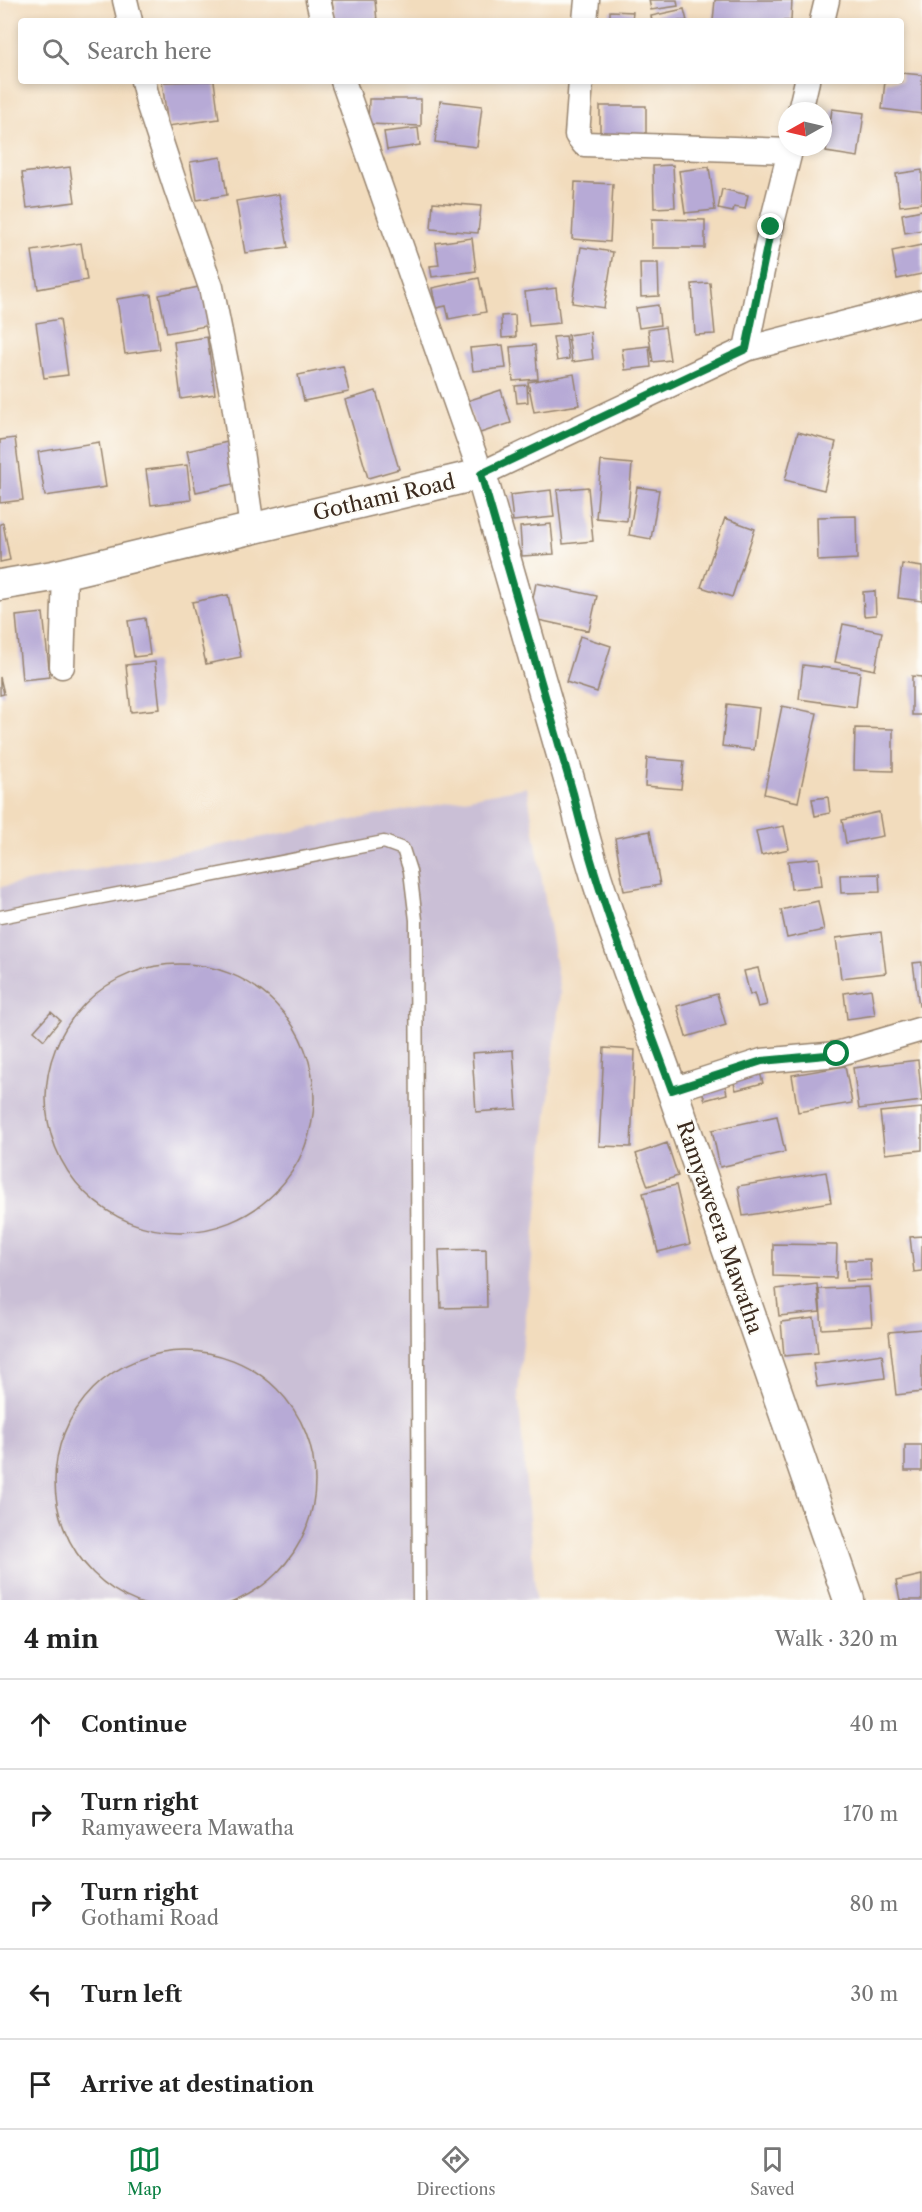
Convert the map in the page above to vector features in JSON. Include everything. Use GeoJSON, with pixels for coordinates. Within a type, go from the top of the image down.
{"type":"FeatureCollection","features":[{"type":"Feature","properties":{"kind":"street"},"geometry":{"type":"LineString","coordinates":[[125,0],[129,18]]}},
{"type":"Feature","properties":{"kind":"street"},"geometry":{"type":"LineString","coordinates":[[318,0],[322,18]]}},
{"type":"Feature","properties":{"kind":"street"},"geometry":{"type":"LineString","coordinates":[[585,18],[587,0]]}},
{"type":"Feature","properties":{"kind":"street"},"geometry":{"type":"LineString","coordinates":[[823,18],[827,0]]}},
{"type":"Feature","properties":{"kind":"street"},"geometry":{"type":"LineString","coordinates":[[144,84],[172,177],[212,286],[234,403],[252,528]]}},
{"type":"Feature","properties":{"kind":"street"},"geometry":{"type":"LineString","coordinates":[[344,84],[481,474]]}},
{"type":"Feature","properties":{"kind":"street"},"geometry":{"type":"LineString","coordinates":[[581,84],[577,135],[584,144],[778,149]]}},
{"type":"Feature","properties":{"kind":"street"},"geometry":{"type":"LineString","coordinates":[[802,102],[806,84]]}},
{"type":"Feature","properties":{"kind":"street"},"geometry":{"type":"LineString","coordinates":[[746,349],[771,227],[789,156]]}},
{"type":"Feature","properties":{"kind":"street","name":"Gothami Road"},"geometry":{"type":"LineString","coordinates":[[0,585],[64,573],[481,474],[746,349],[922,303]]}},
{"type":"Feature","properties":{"kind":"street","name":"Ramyaweera Mawatha"},"geometry":{"type":"LineString","coordinates":[[481,474],[573,793],[582,832],[849,1600]]}},
{"type":"Feature","properties":{"kind":"street"},"geometry":{"type":"LineString","coordinates":[[62,666],[64,573]]}},
{"type":"Feature","properties":{"kind":"street"},"geometry":{"type":"LineString","coordinates":[[672,1090],[762,1061],[837,1054],[922,1029]]}},
{"type":"Feature","properties":{"kind":"lane"},"geometry":{"type":"LineString","coordinates":[[0,917],[384,842],[403,849],[410,871],[416,920],[419,1600]]}},
{"type":"Feature","properties":{"kind":"shaded area"},"geometry":{"type":"Polygon","coordinates":[[[527,787],[560,993],[518,1392],[536,1600],[0,1600],[0,887],[527,787]]]}},
{"type":"Feature","properties":{"kind":"building"},"geometry":{"type":"Polygon","coordinates":[[[332,0],[375,0],[377,18],[334,18],[332,0]]]}},
{"type":"Feature","properties":{"kind":"building"},"geometry":{"type":"Polygon","coordinates":[[[649,0],[677,0],[678,6],[651,10],[649,0]]]}},
{"type":"Feature","properties":{"kind":"building"},"geometry":{"type":"Polygon","coordinates":[[[715,0],[792,0],[791,18],[713,18],[715,0]]]}},
{"type":"Feature","properties":{"kind":"building"},"geometry":{"type":"Polygon","coordinates":[[[684,9],[686,18],[651,18],[651,16],[684,9]]]}},
{"type":"Feature","properties":{"kind":"building"},"geometry":{"type":"Polygon","coordinates":[[[610,11],[633,12],[632,18],[610,18],[610,11]]]}},
{"type":"Feature","properties":{"kind":"building"},"geometry":{"type":"Polygon","coordinates":[[[904,73],[922,75],[922,114],[882,109],[885,84],[904,84],[904,73]]]}},
{"type":"Feature","properties":{"kind":"building"},"geometry":{"type":"Polygon","coordinates":[[[162,84],[214,84],[219,119],[168,126],[162,84]]]}},
{"type":"Feature","properties":{"kind":"building"},"geometry":{"type":"Polygon","coordinates":[[[369,99],[421,99],[421,126],[368,124],[369,99]]]}},
{"type":"Feature","properties":{"kind":"building"},"geometry":{"type":"Polygon","coordinates":[[[440,101],[482,106],[477,147],[435,142],[440,101]]]}},
{"type":"Feature","properties":{"kind":"building"},"geometry":{"type":"Polygon","coordinates":[[[600,106],[646,106],[646,143],[600,143],[600,106]]]}},
{"type":"Feature","properties":{"kind":"building"},"geometry":{"type":"Polygon","coordinates":[[[832,109],[864,113],[858,157],[832,153],[832,109]]]}},
{"type":"Feature","properties":{"kind":"building"},"geometry":{"type":"Polygon","coordinates":[[[418,128],[420,145],[387,150],[384,132],[418,128]]]}},
{"type":"Feature","properties":{"kind":"building"},"geometry":{"type":"Polygon","coordinates":[[[221,157],[227,195],[197,200],[190,162],[221,157]]]}},
{"type":"Feature","properties":{"kind":"building"},"geometry":{"type":"Polygon","coordinates":[[[673,165],[675,207],[654,208],[653,166],[673,165]]]}},
{"type":"Feature","properties":{"kind":"building"},"geometry":{"type":"Polygon","coordinates":[[[70,167],[75,202],[27,208],[22,173],[70,167]]]}},
{"type":"Feature","properties":{"kind":"building"},"geometry":{"type":"Polygon","coordinates":[[[709,167],[715,210],[685,213],[679,171],[709,167]]]}},
{"type":"Feature","properties":{"kind":"building"},"geometry":{"type":"Polygon","coordinates":[[[922,170],[922,203],[900,206],[896,174],[922,170]]]}},
{"type":"Feature","properties":{"kind":"building"},"geometry":{"type":"Polygon","coordinates":[[[575,182],[613,184],[610,242],[572,239],[575,182]]]}},
{"type":"Feature","properties":{"kind":"building"},"geometry":{"type":"Polygon","coordinates":[[[722,189],[748,195],[745,209],[734,207],[733,212],[718,209],[722,189]]]}},
{"type":"Feature","properties":{"kind":"building"},"geometry":{"type":"Polygon","coordinates":[[[279,194],[288,247],[245,253],[236,201],[279,194]]]}},
{"type":"Feature","properties":{"kind":"building"},"geometry":{"type":"Polygon","coordinates":[[[433,202],[481,206],[478,233],[431,229],[433,202]]]}},
{"type":"Feature","properties":{"kind":"building"},"geometry":{"type":"Polygon","coordinates":[[[922,210],[922,230],[905,233],[902,214],[922,210]]]}},
{"type":"Feature","properties":{"kind":"building"},"geometry":{"type":"Polygon","coordinates":[[[652,219],[705,220],[705,248],[652,248],[652,219]]]}},
{"type":"Feature","properties":{"kind":"building"},"geometry":{"type":"Polygon","coordinates":[[[472,238],[476,271],[432,277],[430,266],[439,265],[436,243],[472,238]]]}},
{"type":"Feature","properties":{"kind":"building"},"geometry":{"type":"Polygon","coordinates":[[[81,243],[87,280],[38,289],[32,251],[81,243]]]}},
{"type":"Feature","properties":{"kind":"building"},"geometry":{"type":"Polygon","coordinates":[[[922,245],[922,274],[897,279],[892,251],[922,245]]]}},
{"type":"Feature","properties":{"kind":"building"},"geometry":{"type":"Polygon","coordinates":[[[581,247],[613,252],[604,308],[572,303],[581,247]]]}},
{"type":"Feature","properties":{"kind":"building"},"geometry":{"type":"Polygon","coordinates":[[[640,263],[658,263],[659,296],[641,297],[640,263]]]}},
{"type":"Feature","properties":{"kind":"building"},"geometry":{"type":"Polygon","coordinates":[[[479,278],[486,312],[449,319],[446,306],[436,308],[432,288],[479,278]]]}},
{"type":"Feature","properties":{"kind":"building"},"geometry":{"type":"Polygon","coordinates":[[[710,283],[715,334],[695,335],[692,284],[710,283]]]}},
{"type":"Feature","properties":{"kind":"building"},"geometry":{"type":"Polygon","coordinates":[[[209,285],[217,324],[167,333],[159,295],[209,285]]]}},
{"type":"Feature","properties":{"kind":"building"},"geometry":{"type":"Polygon","coordinates":[[[556,288],[560,323],[529,326],[525,292],[556,288]]]}},
{"type":"Feature","properties":{"kind":"building"},"geometry":{"type":"Polygon","coordinates":[[[151,294],[159,349],[125,354],[117,299],[151,294]]]}},
{"type":"Feature","properties":{"kind":"building"},"geometry":{"type":"Polygon","coordinates":[[[658,305],[660,325],[639,328],[636,308],[658,305]]]}},
{"type":"Feature","properties":{"kind":"building"},"geometry":{"type":"Polygon","coordinates":[[[515,315],[516,337],[502,338],[501,316],[515,315]]]}},
{"type":"Feature","properties":{"kind":"building"},"geometry":{"type":"Polygon","coordinates":[[[60,319],[68,375],[44,378],[36,323],[60,319]]]}},
{"type":"Feature","properties":{"kind":"building"},"geometry":{"type":"Polygon","coordinates":[[[665,327],[670,360],[653,362],[648,330],[665,327]]]}},
{"type":"Feature","properties":{"kind":"building"},"geometry":{"type":"Polygon","coordinates":[[[590,332],[593,359],[572,362],[568,335],[590,332]]]}},
{"type":"Feature","properties":{"kind":"building"},"geometry":{"type":"Polygon","coordinates":[[[566,336],[569,359],[557,361],[553,337],[566,336]]]}},
{"type":"Feature","properties":{"kind":"building"},"geometry":{"type":"Polygon","coordinates":[[[207,337],[215,394],[181,399],[174,342],[207,337]]]}},
{"type":"Feature","properties":{"kind":"building"},"geometry":{"type":"Polygon","coordinates":[[[503,345],[506,368],[473,371],[470,348],[503,345]]]}},
{"type":"Feature","properties":{"kind":"building"},"geometry":{"type":"Polygon","coordinates":[[[535,345],[538,379],[513,381],[510,347],[535,345]]]}},
{"type":"Feature","properties":{"kind":"building"},"geometry":{"type":"Polygon","coordinates":[[[649,346],[651,367],[625,370],[622,349],[649,346]]]}},
{"type":"Feature","properties":{"kind":"building"},"geometry":{"type":"Polygon","coordinates":[[[343,366],[349,392],[304,401],[298,375],[343,366]]]}},
{"type":"Feature","properties":{"kind":"building"},"geometry":{"type":"Polygon","coordinates":[[[574,374],[579,405],[534,412],[528,382],[574,374]]]}},
{"type":"Feature","properties":{"kind":"building"},"geometry":{"type":"Polygon","coordinates":[[[527,385],[528,402],[517,403],[515,386],[527,385]]]}},
{"type":"Feature","properties":{"kind":"building"},"geometry":{"type":"Polygon","coordinates":[[[501,390],[511,423],[477,434],[467,401],[501,390]]]}},
{"type":"Feature","properties":{"kind":"building"},"geometry":{"type":"Polygon","coordinates":[[[376,391],[399,469],[368,478],[345,400],[376,391]]]}},
{"type":"Feature","properties":{"kind":"building"},"geometry":{"type":"Polygon","coordinates":[[[798,432],[836,442],[824,490],[785,480],[798,432]]]}},
{"type":"Feature","properties":{"kind":"building"},"geometry":{"type":"Polygon","coordinates":[[[15,438],[23,500],[0,503],[0,440],[15,438]]]}},
{"type":"Feature","properties":{"kind":"building"},"geometry":{"type":"Polygon","coordinates":[[[232,441],[242,482],[196,492],[187,451],[232,441]]]}},
{"type":"Feature","properties":{"kind":"building"},"geometry":{"type":"Polygon","coordinates":[[[99,442],[106,487],[45,496],[38,452],[99,442]]]}},
{"type":"Feature","properties":{"kind":"building"},"geometry":{"type":"Polygon","coordinates":[[[601,461],[632,464],[627,521],[596,518],[601,461]]]}},
{"type":"Feature","properties":{"kind":"building"},"geometry":{"type":"Polygon","coordinates":[[[187,465],[191,500],[151,505],[146,470],[187,465]]]}},
{"type":"Feature","properties":{"kind":"building"},"geometry":{"type":"Polygon","coordinates":[[[588,487],[593,541],[563,544],[557,490],[588,487]]]}},
{"type":"Feature","properties":{"kind":"building"},"geometry":{"type":"Polygon","coordinates":[[[637,487],[659,490],[651,539],[629,535],[637,487]]]}},
{"type":"Feature","properties":{"kind":"building"},"geometry":{"type":"Polygon","coordinates":[[[551,490],[554,517],[513,521],[510,495],[551,490]]]}},
{"type":"Feature","properties":{"kind":"building"},"geometry":{"type":"Polygon","coordinates":[[[856,516],[857,559],[818,561],[817,517],[856,516]]]}},
{"type":"Feature","properties":{"kind":"building"},"geometry":{"type":"Polygon","coordinates":[[[725,518],[755,529],[732,597],[701,587],[725,518]]]}},
{"type":"Feature","properties":{"kind":"building"},"geometry":{"type":"Polygon","coordinates":[[[3,523],[10,560],[0,562],[0,524],[3,523]]]}},
{"type":"Feature","properties":{"kind":"building"},"geometry":{"type":"Polygon","coordinates":[[[551,524],[554,554],[522,556],[520,527],[551,524]]]}},
{"type":"Feature","properties":{"kind":"building"},"geometry":{"type":"Polygon","coordinates":[[[902,564],[922,567],[922,601],[898,598],[902,564]]]}},
{"type":"Feature","properties":{"kind":"building"},"geometry":{"type":"Polygon","coordinates":[[[536,583],[597,596],[589,631],[529,618],[536,583]]]}},
{"type":"Feature","properties":{"kind":"building"},"geometry":{"type":"Polygon","coordinates":[[[875,591],[876,615],[864,616],[863,592],[875,591]]]}},
{"type":"Feature","properties":{"kind":"building"},"geometry":{"type":"Polygon","coordinates":[[[228,595],[241,657],[206,664],[192,602],[228,595]]]}},
{"type":"Feature","properties":{"kind":"building"},"geometry":{"type":"Polygon","coordinates":[[[43,613],[50,677],[22,680],[16,616],[43,613]]]}},
{"type":"Feature","properties":{"kind":"building"},"geometry":{"type":"Polygon","coordinates":[[[145,618],[150,655],[134,657],[128,621],[145,618]]]}},
{"type":"Feature","properties":{"kind":"building"},"geometry":{"type":"Polygon","coordinates":[[[843,624],[882,632],[875,670],[835,662],[843,624]]]}},
{"type":"Feature","properties":{"kind":"building"},"geometry":{"type":"Polygon","coordinates":[[[580,636],[611,646],[597,692],[566,682],[580,636]]]}},
{"type":"Feature","properties":{"kind":"building"},"geometry":{"type":"Polygon","coordinates":[[[155,662],[160,709],[131,712],[126,665],[155,662]]]}},
{"type":"Feature","properties":{"kind":"building"},"geometry":{"type":"Polygon","coordinates":[[[803,665],[860,672],[856,707],[799,699],[803,665]]]}},
{"type":"Feature","properties":{"kind":"building"},"geometry":{"type":"Polygon","coordinates":[[[912,676],[922,677],[922,715],[912,715],[912,676]]]}},
{"type":"Feature","properties":{"kind":"building"},"geometry":{"type":"Polygon","coordinates":[[[0,677],[4,694],[0,695],[0,677]]]}},
{"type":"Feature","properties":{"kind":"building"},"geometry":{"type":"Polygon","coordinates":[[[727,704],[759,708],[754,750],[722,746],[727,704]]]}},
{"type":"Feature","properties":{"kind":"building"},"geometry":{"type":"Polygon","coordinates":[[[782,706],[817,713],[798,802],[764,794],[782,706]]]}},
{"type":"Feature","properties":{"kind":"building"},"geometry":{"type":"Polygon","coordinates":[[[855,728],[893,729],[893,771],[854,770],[855,728]]]}},
{"type":"Feature","properties":{"kind":"building"},"geometry":{"type":"Polygon","coordinates":[[[647,758],[684,761],[681,789],[645,786],[647,758]]]}},
{"type":"Feature","properties":{"kind":"building"},"geometry":{"type":"Polygon","coordinates":[[[828,797],[830,813],[815,816],[812,799],[828,797]]]}},
{"type":"Feature","properties":{"kind":"building"},"geometry":{"type":"Polygon","coordinates":[[[879,812],[883,836],[846,843],[842,820],[879,812]]]}},
{"type":"Feature","properties":{"kind":"building"},"geometry":{"type":"Polygon","coordinates":[[[784,826],[789,849],[761,855],[756,831],[784,826]]]}},
{"type":"Feature","properties":{"kind":"building"},"geometry":{"type":"Polygon","coordinates":[[[650,831],[660,885],[624,891],[615,838],[650,831]]]}},
{"type":"Feature","properties":{"kind":"building"},"geometry":{"type":"Polygon","coordinates":[[[819,858],[822,886],[791,889],[788,861],[819,858]]]}},
{"type":"Feature","properties":{"kind":"building"},"geometry":{"type":"Polygon","coordinates":[[[879,874],[880,892],[841,893],[840,875],[879,874]]]}},
{"type":"Feature","properties":{"kind":"building"},"geometry":{"type":"Polygon","coordinates":[[[818,901],[824,930],[787,938],[781,910],[818,901]]]}},
{"type":"Feature","properties":{"kind":"building"},"geometry":{"type":"Polygon","coordinates":[[[881,932],[886,973],[841,978],[836,938],[881,932]]]}},
{"type":"Feature","properties":{"kind":"building"},"geometry":{"type":"Polygon","coordinates":[[[922,962],[922,1006],[919,1006],[913,963],[922,962]]]}},
{"type":"Feature","properties":{"kind":"building"},"geometry":{"type":"Polygon","coordinates":[[[180,964],[206,967],[231,974],[265,994],[275,1003],[284,1013],[304,1047],[311,1072],[314,1098],[311,1124],[304,1149],[284,1183],[275,1193],[265,1202],[231,1222],[206,1229],[180,1232],[154,1229],[129,1222],[95,1202],[85,1193],[76,1183],[56,1149],[49,1124],[46,1098],[49,1072],[56,1047],[76,1013],[85,1003],[95,994],[129,974],[154,967],[180,964]]]}},
{"type":"Feature","properties":{"kind":"building"},"geometry":{"type":"Polygon","coordinates":[[[758,968],[767,1005],[758,1007],[754,993],[750,995],[744,971],[758,968]]]}},
{"type":"Feature","properties":{"kind":"building"},"geometry":{"type":"Polygon","coordinates":[[[871,989],[875,1015],[847,1019],[844,993],[871,989]]]}},
{"type":"Feature","properties":{"kind":"building"},"geometry":{"type":"Polygon","coordinates":[[[717,994],[726,1025],[686,1037],[677,1006],[717,994]]]}},
{"type":"Feature","properties":{"kind":"building"},"geometry":{"type":"Polygon","coordinates":[[[51,1012],[60,1020],[44,1040],[34,1031],[51,1012]]]}},
{"type":"Feature","properties":{"kind":"building"},"geometry":{"type":"Polygon","coordinates":[[[604,1048],[635,1050],[631,1147],[599,1146],[604,1048]]]}},
{"type":"Feature","properties":{"kind":"building"},"geometry":{"type":"Polygon","coordinates":[[[513,1050],[517,1109],[476,1112],[472,1053],[513,1050]]]}},
{"type":"Feature","properties":{"kind":"building"},"geometry":{"type":"Polygon","coordinates":[[[918,1060],[922,1101],[859,1109],[853,1068],[918,1060]]]}},
{"type":"Feature","properties":{"kind":"building"},"geometry":{"type":"Polygon","coordinates":[[[845,1066],[852,1103],[798,1112],[792,1075],[845,1066]]]}},
{"type":"Feature","properties":{"kind":"building"},"geometry":{"type":"Polygon","coordinates":[[[759,1069],[763,1083],[736,1090],[732,1077],[759,1069]]]}},
{"type":"Feature","properties":{"kind":"building"},"geometry":{"type":"Polygon","coordinates":[[[725,1085],[727,1094],[705,1100],[702,1091],[725,1085]]]}},
{"type":"Feature","properties":{"kind":"building"},"geometry":{"type":"Polygon","coordinates":[[[922,1108],[922,1150],[885,1154],[880,1112],[922,1108]]]}},
{"type":"Feature","properties":{"kind":"building"},"geometry":{"type":"Polygon","coordinates":[[[777,1116],[785,1152],[720,1167],[712,1130],[777,1116]]]}},
{"type":"Feature","properties":{"kind":"building"},"geometry":{"type":"Polygon","coordinates":[[[667,1143],[678,1176],[648,1186],[636,1154],[667,1143]]]}},
{"type":"Feature","properties":{"kind":"building"},"geometry":{"type":"Polygon","coordinates":[[[826,1172],[831,1202],[743,1216],[738,1186],[826,1172]]]}},
{"type":"Feature","properties":{"kind":"building"},"geometry":{"type":"Polygon","coordinates":[[[676,1185],[690,1244],[658,1252],[643,1193],[676,1185]]]}},
{"type":"Feature","properties":{"kind":"building"},"geometry":{"type":"Polygon","coordinates":[[[922,1236],[922,1271],[914,1272],[910,1237],[922,1236]]]}},
{"type":"Feature","properties":{"kind":"building"},"geometry":{"type":"Polygon","coordinates":[[[773,1244],[837,1245],[836,1278],[773,1276],[773,1244]]]}},
{"type":"Feature","properties":{"kind":"building"},"geometry":{"type":"Polygon","coordinates":[[[486,1249],[487,1307],[441,1308],[439,1250],[486,1249]]]}},
{"type":"Feature","properties":{"kind":"building"},"geometry":{"type":"Polygon","coordinates":[[[870,1259],[871,1280],[846,1281],[845,1260],[870,1259]]]}},
{"type":"Feature","properties":{"kind":"building"},"geometry":{"type":"Polygon","coordinates":[[[817,1284],[820,1312],[779,1316],[776,1289],[817,1284]]]}},
{"type":"Feature","properties":{"kind":"building"},"geometry":{"type":"Polygon","coordinates":[[[869,1287],[872,1326],[822,1329],[819,1289],[869,1287]]]}},
{"type":"Feature","properties":{"kind":"building"},"geometry":{"type":"Polygon","coordinates":[[[814,1318],[818,1353],[784,1356],[781,1322],[814,1318]]]}},
{"type":"Feature","properties":{"kind":"building"},"geometry":{"type":"Polygon","coordinates":[[[922,1329],[922,1392],[896,1395],[889,1332],[922,1329]]]}},
{"type":"Feature","properties":{"kind":"building"},"geometry":{"type":"Polygon","coordinates":[[[172,1351],[198,1351],[223,1356],[247,1366],[268,1380],[286,1398],[300,1419],[310,1443],[315,1468],[313,1506],[300,1543],[286,1564],[268,1582],[239,1600],[131,1600],[123,1596],[102,1582],[84,1564],[70,1543],[60,1519],[55,1494],[55,1468],[60,1443],[70,1419],[84,1398],[102,1380],[123,1366],[147,1356],[172,1351]]]}},
{"type":"Feature","properties":{"kind":"building"},"geometry":{"type":"Polygon","coordinates":[[[882,1354],[885,1378],[817,1387],[813,1364],[882,1354]]]}},
{"type":"Feature","properties":{"kind":"building"},"geometry":{"type":"Polygon","coordinates":[[[905,1445],[922,1445],[922,1471],[905,1471],[905,1445]]]}},
{"type":"Feature","properties":{"kind":"building"},"geometry":{"type":"Polygon","coordinates":[[[922,1575],[922,1600],[900,1600],[896,1581],[922,1575]]]}},
{"type":"Feature","properties":{"kind":"route"},"geometry":{"type":"LineString","coordinates":[[771,227],[746,349],[481,474],[573,793],[582,832],[618,941],[672,1090],[762,1061],[837,1054]]}}]}
